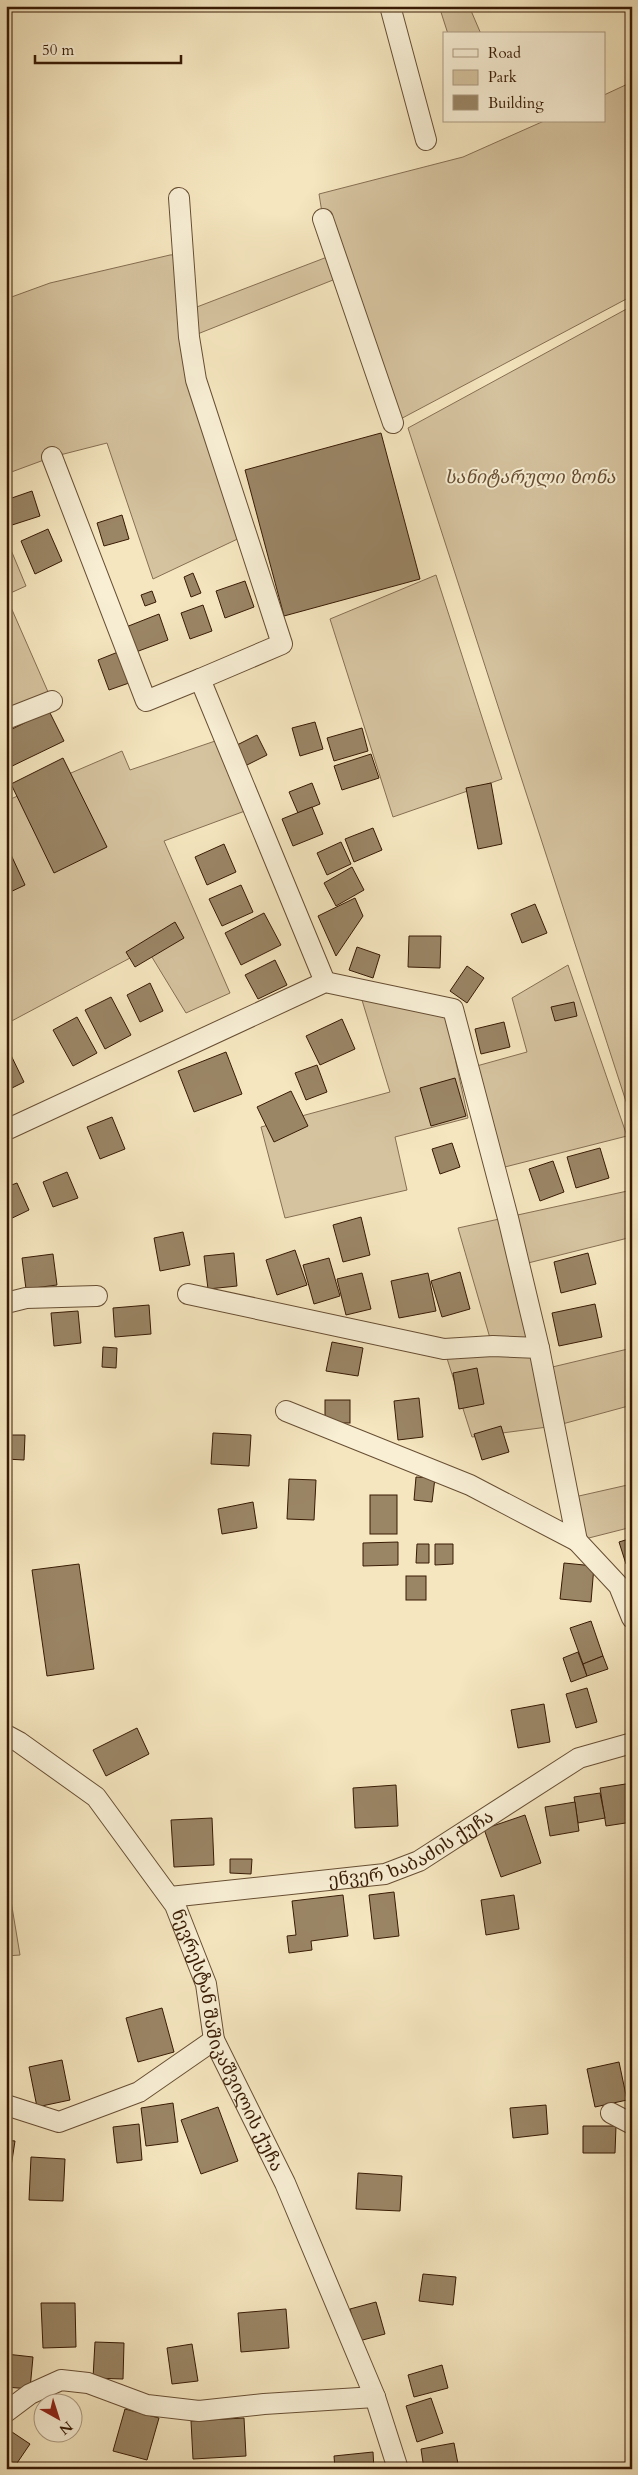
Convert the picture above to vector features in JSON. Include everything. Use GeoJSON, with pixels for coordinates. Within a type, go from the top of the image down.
{"type":"FeatureCollection","features":[{"type":"Feature","properties":{"kind":"street"},"geometry":{"type":"LineString","coordinates":[[390,6],[426,140]]}},
{"type":"Feature","properties":{"kind":"street"},"geometry":{"type":"LineString","coordinates":[[52,457],[146,700],[282,644],[196,380],[189,337],[179,198]]}},
{"type":"Feature","properties":{"kind":"street"},"geometry":{"type":"LineString","coordinates":[[323,219],[393,423]]}},
{"type":"Feature","properties":{"kind":"street"},"geometry":{"type":"LineString","coordinates":[[200,679],[324,982]]}},
{"type":"Feature","properties":{"kind":"street"},"geometry":{"type":"LineString","coordinates":[[6,719],[52,701]]}},
{"type":"Feature","properties":{"kind":"street"},"geometry":{"type":"LineString","coordinates":[[6,1130],[324,982],[453,1009],[508,1218],[539,1348],[577,1541]]}},
{"type":"Feature","properties":{"kind":"street"},"geometry":{"type":"LineString","coordinates":[[188,1294],[444,1349],[492,1346],[539,1348]]}},
{"type":"Feature","properties":{"kind":"street"},"geometry":{"type":"LineString","coordinates":[[6,1302],[26,1298],[97,1296]]}},
{"type":"Feature","properties":{"kind":"street"},"geometry":{"type":"LineString","coordinates":[[286,1411],[470,1485],[577,1541],[619,1586],[632,1618]]}},
{"type":"Feature","properties":{"kind":"street","name":"ნევრესტან შაშიკაშვილის ქუჩა"},"geometry":{"type":"LineString","coordinates":[[6,1735],[19,1742],[96,1797],[170,1897],[206,1984],[214,2040],[285,2184],[375,2397],[398,2469]]}},
{"type":"Feature","properties":{"kind":"street","name":"ენვერ ხაბაძის ქუჩა"},"geometry":{"type":"LineString","coordinates":[[170,1897],[385,1874],[419,1861],[579,1758],[632,1743]]}},
{"type":"Feature","properties":{"kind":"street"},"geometry":{"type":"LineString","coordinates":[[6,2105],[59,2122],[139,2092],[214,2040]]}},
{"type":"Feature","properties":{"kind":"street"},"geometry":{"type":"LineString","coordinates":[[611,2112],[632,2124]]}},
{"type":"Feature","properties":{"kind":"street"},"geometry":{"type":"LineString","coordinates":[[6,2412],[30,2394],[61,2380],[88,2383],[147,2405],[199,2411],[264,2404],[375,2397]]}},
{"type":"Feature","properties":{"kind":"green space"},"geometry":{"type":"Polygon","coordinates":[[[439,6],[469,6],[480,32],[447,32],[439,6]]]}},
{"type":"Feature","properties":{"kind":"green space"},"geometry":{"type":"Polygon","coordinates":[[[632,82],[632,296],[393,423],[343,276],[190,337],[246,535],[153,579],[107,443],[52,457],[6,474],[6,299],[50,283],[170,255],[184,254],[189,310],[335,254],[323,219],[319,194],[463,157],[542,122],[606,122],[606,94],[632,82]]]}},
{"type":"Feature","properties":{"kind":"green space","name":"სანიტარული ზონა"},"geometry":{"type":"Polygon","coordinates":[[[632,306],[632,1120],[408,428],[632,306]]]}},
{"type":"Feature","properties":{"kind":"green space"},"geometry":{"type":"Polygon","coordinates":[[[6,538],[26,586],[6,595],[6,538]]]}},
{"type":"Feature","properties":{"kind":"green space"},"geometry":{"type":"Polygon","coordinates":[[[436,575],[502,779],[393,817],[330,619],[436,575]]]}},
{"type":"Feature","properties":{"kind":"green space"},"geometry":{"type":"Polygon","coordinates":[[[6,596],[52,701],[6,719],[6,596]]]}},
{"type":"Feature","properties":{"kind":"green space"},"geometry":{"type":"Polygon","coordinates":[[[224,738],[253,808],[164,841],[230,993],[186,1013],[147,949],[6,1024],[6,801],[122,751],[130,770],[224,738]]]}},
{"type":"Feature","properties":{"kind":"green space"},"geometry":{"type":"Polygon","coordinates":[[[568,965],[627,1136],[497,1169],[473,1067],[527,1052],[512,998],[568,965]]]}},
{"type":"Feature","properties":{"kind":"green space"},"geometry":{"type":"Polygon","coordinates":[[[358,987],[445,1012],[468,1118],[395,1137],[407,1190],[285,1218],[261,1127],[390,1092],[358,987]]]}},
{"type":"Feature","properties":{"kind":"green space"},"geometry":{"type":"Polygon","coordinates":[[[632,1190],[632,1237],[520,1265],[544,1369],[632,1348],[632,1405],[555,1426],[472,1437],[444,1349],[492,1345],[458,1228],[632,1190]]]}},
{"type":"Feature","properties":{"kind":"green space"},"geometry":{"type":"Polygon","coordinates":[[[632,1484],[632,1527],[577,1541],[570,1498],[632,1484]]]}},
{"type":"Feature","properties":{"kind":"green space"},"geometry":{"type":"Polygon","coordinates":[[[6,1895],[10,1895],[20,1955],[6,1956],[6,1895]]]}},
{"type":"Feature","properties":{"kind":"building"},"geometry":{"type":"Polygon","coordinates":[[[381,433],[420,579],[284,616],[245,470],[381,433]]]}},
{"type":"Feature","properties":{"kind":"building"},"geometry":{"type":"Polygon","coordinates":[[[32,491],[40,516],[9,526],[6,516],[6,500],[32,491]]]}},
{"type":"Feature","properties":{"kind":"building"},"geometry":{"type":"Polygon","coordinates":[[[122,515],[129,539],[104,546],[97,523],[122,515]]]}},
{"type":"Feature","properties":{"kind":"building"},"geometry":{"type":"Polygon","coordinates":[[[48,529],[62,561],[35,574],[21,541],[48,529]]]}},
{"type":"Feature","properties":{"kind":"building"},"geometry":{"type":"Polygon","coordinates":[[[193,573],[201,593],[191,597],[184,577],[193,573]]]}},
{"type":"Feature","properties":{"kind":"building"},"geometry":{"type":"Polygon","coordinates":[[[245,581],[254,607],[225,618],[216,591],[245,581]]]}},
{"type":"Feature","properties":{"kind":"building"},"geometry":{"type":"Polygon","coordinates":[[[152,591],[156,602],[145,606],[141,595],[152,591]]]}},
{"type":"Feature","properties":{"kind":"building"},"geometry":{"type":"Polygon","coordinates":[[[203,605],[212,631],[190,639],[181,613],[203,605]]]}},
{"type":"Feature","properties":{"kind":"building"},"geometry":{"type":"Polygon","coordinates":[[[159,614],[168,640],[136,652],[126,627],[159,614]]]}},
{"type":"Feature","properties":{"kind":"building"},"geometry":{"type":"Polygon","coordinates":[[[118,652],[129,683],[109,690],[98,660],[118,652]]]}},
{"type":"Feature","properties":{"kind":"building"},"geometry":{"type":"Polygon","coordinates":[[[49,711],[64,741],[6,769],[6,732],[49,711]]]}},
{"type":"Feature","properties":{"kind":"building"},"geometry":{"type":"Polygon","coordinates":[[[315,722],[323,749],[300,756],[292,728],[315,722]]]}},
{"type":"Feature","properties":{"kind":"building"},"geometry":{"type":"Polygon","coordinates":[[[362,728],[368,751],[334,761],[327,738],[362,728]]]}},
{"type":"Feature","properties":{"kind":"building"},"geometry":{"type":"Polygon","coordinates":[[[257,735],[267,755],[245,766],[235,746],[257,735]]]}},
{"type":"Feature","properties":{"kind":"building"},"geometry":{"type":"Polygon","coordinates":[[[371,754],[379,778],[342,790],[334,766],[371,754]]]}},
{"type":"Feature","properties":{"kind":"building"},"geometry":{"type":"Polygon","coordinates":[[[63,758],[107,847],[54,873],[11,784],[63,758]]]}},
{"type":"Feature","properties":{"kind":"building"},"geometry":{"type":"Polygon","coordinates":[[[312,783],[320,804],[298,813],[289,792],[312,783]]]}},
{"type":"Feature","properties":{"kind":"building"},"geometry":{"type":"Polygon","coordinates":[[[491,783],[502,844],[478,849],[466,788],[491,783]]]}},
{"type":"Feature","properties":{"kind":"building"},"geometry":{"type":"Polygon","coordinates":[[[312,807],[323,834],[293,846],[282,819],[312,807]]]}},
{"type":"Feature","properties":{"kind":"building"},"geometry":{"type":"Polygon","coordinates":[[[373,828],[382,850],[354,862],[345,839],[373,828]]]}},
{"type":"Feature","properties":{"kind":"building"},"geometry":{"type":"Polygon","coordinates":[[[341,842],[351,864],[327,875],[317,853],[341,842]]]}},
{"type":"Feature","properties":{"kind":"building"},"geometry":{"type":"Polygon","coordinates":[[[6,844],[25,885],[6,894],[6,844]]]}},
{"type":"Feature","properties":{"kind":"building"},"geometry":{"type":"Polygon","coordinates":[[[224,844],[236,872],[207,885],[195,857],[224,844]]]}},
{"type":"Feature","properties":{"kind":"building"},"geometry":{"type":"Polygon","coordinates":[[[352,867],[364,890],[336,906],[324,883],[352,867]]]}},
{"type":"Feature","properties":{"kind":"building"},"geometry":{"type":"Polygon","coordinates":[[[241,885],[253,912],[222,926],[209,899],[241,885]]]}},
{"type":"Feature","properties":{"kind":"building"},"geometry":{"type":"Polygon","coordinates":[[[355,898],[363,916],[336,956],[318,916],[355,898]]]}},
{"type":"Feature","properties":{"kind":"building"},"geometry":{"type":"Polygon","coordinates":[[[535,904],[547,933],[522,943],[511,914],[535,904]]]}},
{"type":"Feature","properties":{"kind":"building"},"geometry":{"type":"Polygon","coordinates":[[[264,913],[281,945],[241,965],[225,933],[264,913]]]}},
{"type":"Feature","properties":{"kind":"building"},"geometry":{"type":"Polygon","coordinates":[[[175,922],[184,938],[135,967],[126,952],[175,922]]]}},
{"type":"Feature","properties":{"kind":"building"},"geometry":{"type":"Polygon","coordinates":[[[409,936],[441,936],[440,968],[408,967],[409,936]]]}},
{"type":"Feature","properties":{"kind":"building"},"geometry":{"type":"Polygon","coordinates":[[[357,947],[380,955],[373,978],[349,970],[357,947]]]}},
{"type":"Feature","properties":{"kind":"building"},"geometry":{"type":"Polygon","coordinates":[[[275,960],[287,985],[258,999],[245,975],[275,960]]]}},
{"type":"Feature","properties":{"kind":"building"},"geometry":{"type":"Polygon","coordinates":[[[467,966],[484,978],[467,1003],[450,991],[467,966]]]}},
{"type":"Feature","properties":{"kind":"building"},"geometry":{"type":"Polygon","coordinates":[[[150,983],[163,1011],[140,1022],[127,995],[150,983]]]}},
{"type":"Feature","properties":{"kind":"building"},"geometry":{"type":"Polygon","coordinates":[[[111,997],[131,1035],[105,1049],[85,1010],[111,997]]]}},
{"type":"Feature","properties":{"kind":"building"},"geometry":{"type":"Polygon","coordinates":[[[574,1002],[577,1016],[555,1021],[551,1007],[574,1002]]]}},
{"type":"Feature","properties":{"kind":"building"},"geometry":{"type":"Polygon","coordinates":[[[77,1017],[97,1053],[73,1066],[53,1030],[77,1017]]]}},
{"type":"Feature","properties":{"kind":"building"},"geometry":{"type":"Polygon","coordinates":[[[342,1019],[355,1049],[320,1065],[306,1036],[342,1019]]]}},
{"type":"Feature","properties":{"kind":"building"},"geometry":{"type":"Polygon","coordinates":[[[504,1022],[510,1047],[481,1054],[475,1029],[504,1022]]]}},
{"type":"Feature","properties":{"kind":"building"},"geometry":{"type":"Polygon","coordinates":[[[6,1045],[24,1082],[6,1091],[6,1045]]]}},
{"type":"Feature","properties":{"kind":"building"},"geometry":{"type":"Polygon","coordinates":[[[226,1052],[242,1094],[194,1112],[178,1071],[226,1052]]]}},
{"type":"Feature","properties":{"kind":"building"},"geometry":{"type":"Polygon","coordinates":[[[317,1065],[327,1092],[306,1100],[295,1073],[317,1065]]]}},
{"type":"Feature","properties":{"kind":"building"},"geometry":{"type":"Polygon","coordinates":[[[455,1078],[466,1116],[431,1126],[420,1088],[455,1078]]]}},
{"type":"Feature","properties":{"kind":"building"},"geometry":{"type":"Polygon","coordinates":[[[291,1091],[308,1126],[274,1142],[257,1107],[291,1091]]]}},
{"type":"Feature","properties":{"kind":"building"},"geometry":{"type":"Polygon","coordinates":[[[112,1117],[125,1149],[100,1159],[87,1127],[112,1117]]]}},
{"type":"Feature","properties":{"kind":"building"},"geometry":{"type":"Polygon","coordinates":[[[452,1143],[460,1167],[440,1174],[432,1149],[452,1143]]]}},
{"type":"Feature","properties":{"kind":"building"},"geometry":{"type":"Polygon","coordinates":[[[600,1148],[609,1178],[576,1188],[567,1157],[600,1148]]]}},
{"type":"Feature","properties":{"kind":"building"},"geometry":{"type":"Polygon","coordinates":[[[553,1161],[564,1192],[540,1201],[529,1169],[553,1161]]]}},
{"type":"Feature","properties":{"kind":"building"},"geometry":{"type":"Polygon","coordinates":[[[67,1172],[78,1198],[53,1207],[43,1182],[67,1172]]]}},
{"type":"Feature","properties":{"kind":"building"},"geometry":{"type":"Polygon","coordinates":[[[17,1183],[29,1210],[6,1221],[6,1187],[17,1183]]]}},
{"type":"Feature","properties":{"kind":"building"},"geometry":{"type":"Polygon","coordinates":[[[361,1217],[370,1255],[343,1262],[333,1225],[361,1217]]]}},
{"type":"Feature","properties":{"kind":"building"},"geometry":{"type":"Polygon","coordinates":[[[183,1232],[190,1265],[160,1271],[154,1238],[183,1232]]]}},
{"type":"Feature","properties":{"kind":"building"},"geometry":{"type":"Polygon","coordinates":[[[295,1250],[307,1285],[277,1295],[266,1260],[295,1250]]]}},
{"type":"Feature","properties":{"kind":"building"},"geometry":{"type":"Polygon","coordinates":[[[234,1253],[237,1286],[208,1289],[204,1256],[234,1253]]]}},
{"type":"Feature","properties":{"kind":"building"},"geometry":{"type":"Polygon","coordinates":[[[588,1253],[596,1284],[561,1293],[554,1262],[588,1253]]]}},
{"type":"Feature","properties":{"kind":"building"},"geometry":{"type":"Polygon","coordinates":[[[53,1254],[57,1285],[26,1289],[22,1258],[53,1254]]]}},
{"type":"Feature","properties":{"kind":"building"},"geometry":{"type":"Polygon","coordinates":[[[329,1258],[340,1296],[314,1304],[303,1265],[329,1258]]]}},
{"type":"Feature","properties":{"kind":"building"},"geometry":{"type":"Polygon","coordinates":[[[460,1272],[470,1309],[442,1317],[431,1281],[460,1272]]]}},
{"type":"Feature","properties":{"kind":"building"},"geometry":{"type":"Polygon","coordinates":[[[362,1273],[371,1309],[346,1315],[337,1279],[362,1273]]]}},
{"type":"Feature","properties":{"kind":"building"},"geometry":{"type":"Polygon","coordinates":[[[428,1273],[436,1311],[399,1318],[391,1281],[428,1273]]]}},
{"type":"Feature","properties":{"kind":"building"},"geometry":{"type":"Polygon","coordinates":[[[595,1304],[602,1337],[559,1346],[552,1313],[595,1304]]]}},
{"type":"Feature","properties":{"kind":"building"},"geometry":{"type":"Polygon","coordinates":[[[149,1305],[151,1334],[115,1337],[113,1308],[149,1305]]]}},
{"type":"Feature","properties":{"kind":"building"},"geometry":{"type":"Polygon","coordinates":[[[78,1311],[81,1343],[54,1346],[51,1313],[78,1311]]]}},
{"type":"Feature","properties":{"kind":"building"},"geometry":{"type":"Polygon","coordinates":[[[332,1342],[363,1348],[358,1376],[326,1371],[332,1342]]]}},
{"type":"Feature","properties":{"kind":"building"},"geometry":{"type":"Polygon","coordinates":[[[103,1347],[117,1348],[116,1368],[102,1367],[103,1347]]]}},
{"type":"Feature","properties":{"kind":"building"},"geometry":{"type":"Polygon","coordinates":[[[477,1368],[484,1404],[459,1409],[453,1373],[477,1368]]]}},
{"type":"Feature","properties":{"kind":"building"},"geometry":{"type":"Polygon","coordinates":[[[419,1398],[423,1437],[398,1440],[394,1401],[419,1398]]]}},
{"type":"Feature","properties":{"kind":"building"},"geometry":{"type":"Polygon","coordinates":[[[325,1400],[350,1400],[350,1423],[325,1423],[325,1400]]]}},
{"type":"Feature","properties":{"kind":"building"},"geometry":{"type":"Polygon","coordinates":[[[501,1426],[509,1452],[482,1460],[474,1434],[501,1426]]]}},
{"type":"Feature","properties":{"kind":"building"},"geometry":{"type":"Polygon","coordinates":[[[213,1433],[251,1435],[249,1466],[211,1464],[213,1433]]]}},
{"type":"Feature","properties":{"kind":"building"},"geometry":{"type":"Polygon","coordinates":[[[6,1435],[25,1435],[24,1460],[6,1459],[6,1435]]]}},
{"type":"Feature","properties":{"kind":"building"},"geometry":{"type":"Polygon","coordinates":[[[416,1477],[435,1478],[432,1502],[414,1500],[416,1477]]]}},
{"type":"Feature","properties":{"kind":"building"},"geometry":{"type":"Polygon","coordinates":[[[289,1479],[316,1480],[314,1520],[287,1519],[289,1479]]]}},
{"type":"Feature","properties":{"kind":"building"},"geometry":{"type":"Polygon","coordinates":[[[370,1495],[397,1495],[397,1534],[370,1534],[370,1495]]]}},
{"type":"Feature","properties":{"kind":"building"},"geometry":{"type":"Polygon","coordinates":[[[253,1502],[257,1528],[222,1534],[218,1509],[253,1502]]]}},
{"type":"Feature","properties":{"kind":"building"},"geometry":{"type":"Polygon","coordinates":[[[632,1538],[632,1562],[626,1564],[619,1542],[632,1538]]]}},
{"type":"Feature","properties":{"kind":"building"},"geometry":{"type":"Polygon","coordinates":[[[398,1542],[398,1565],[363,1566],[363,1543],[398,1542]]]}},
{"type":"Feature","properties":{"kind":"building"},"geometry":{"type":"Polygon","coordinates":[[[417,1544],[429,1544],[429,1563],[416,1563],[417,1544]]]}},
{"type":"Feature","properties":{"kind":"building"},"geometry":{"type":"Polygon","coordinates":[[[435,1544],[453,1544],[453,1564],[435,1565],[435,1544]]]}},
{"type":"Feature","properties":{"kind":"building"},"geometry":{"type":"Polygon","coordinates":[[[564,1563],[594,1566],[591,1602],[560,1599],[564,1563]]]}},
{"type":"Feature","properties":{"kind":"building"},"geometry":{"type":"Polygon","coordinates":[[[79,1564],[94,1669],[47,1676],[32,1570],[79,1564]]]}},
{"type":"Feature","properties":{"kind":"building"},"geometry":{"type":"Polygon","coordinates":[[[406,1576],[426,1576],[426,1600],[406,1600],[406,1576]]]}},
{"type":"Feature","properties":{"kind":"building"},"geometry":{"type":"Polygon","coordinates":[[[591,1621],[603,1656],[583,1664],[570,1628],[591,1621]]]}},
{"type":"Feature","properties":{"kind":"building"},"geometry":{"type":"Polygon","coordinates":[[[578,1652],[587,1676],[571,1682],[563,1658],[578,1652]]]}},
{"type":"Feature","properties":{"kind":"building"},"geometry":{"type":"Polygon","coordinates":[[[603,1656],[608,1669],[587,1676],[583,1664],[603,1656]]]}},
{"type":"Feature","properties":{"kind":"building"},"geometry":{"type":"Polygon","coordinates":[[[587,1688],[597,1722],[576,1728],[566,1694],[587,1688]]]}},
{"type":"Feature","properties":{"kind":"building"},"geometry":{"type":"Polygon","coordinates":[[[544,1704],[550,1742],[518,1748],[511,1710],[544,1704]]]}},
{"type":"Feature","properties":{"kind":"building"},"geometry":{"type":"Polygon","coordinates":[[[137,1728],[149,1754],[106,1776],[93,1750],[137,1728]]]}},
{"type":"Feature","properties":{"kind":"building"},"geometry":{"type":"Polygon","coordinates":[[[632,1783],[632,1822],[606,1826],[600,1788],[632,1783]]]}},
{"type":"Feature","properties":{"kind":"building"},"geometry":{"type":"Polygon","coordinates":[[[396,1785],[398,1826],[355,1828],[353,1788],[396,1785]]]}},
{"type":"Feature","properties":{"kind":"building"},"geometry":{"type":"Polygon","coordinates":[[[600,1793],[605,1818],[578,1823],[574,1797],[600,1793]]]}},
{"type":"Feature","properties":{"kind":"building"},"geometry":{"type":"Polygon","coordinates":[[[575,1802],[579,1831],[550,1836],[545,1807],[575,1802]]]}},
{"type":"Feature","properties":{"kind":"building"},"geometry":{"type":"Polygon","coordinates":[[[525,1815],[541,1863],[501,1877],[484,1829],[525,1815]]]}},
{"type":"Feature","properties":{"kind":"building"},"geometry":{"type":"Polygon","coordinates":[[[212,1818],[214,1865],[174,1867],[171,1820],[212,1818]]]}},
{"type":"Feature","properties":{"kind":"building"},"geometry":{"type":"Polygon","coordinates":[[[230,1859],[252,1859],[251,1874],[230,1873],[230,1859]]]}},
{"type":"Feature","properties":{"kind":"building"},"geometry":{"type":"Polygon","coordinates":[[[394,1892],[399,1936],[374,1939],[369,1895],[394,1892]]]}},
{"type":"Feature","properties":{"kind":"building"},"geometry":{"type":"Polygon","coordinates":[[[343,1895],[348,1936],[311,1941],[312,1950],[289,1953],[287,1936],[296,1935],[292,1901],[343,1895]]]}},
{"type":"Feature","properties":{"kind":"building"},"geometry":{"type":"Polygon","coordinates":[[[514,1895],[519,1929],[486,1935],[481,1900],[514,1895]]]}},
{"type":"Feature","properties":{"kind":"building"},"geometry":{"type":"Polygon","coordinates":[[[162,2008],[174,2052],[138,2062],[126,2018],[162,2008]]]}},
{"type":"Feature","properties":{"kind":"building"},"geometry":{"type":"Polygon","coordinates":[[[62,2060],[70,2100],[37,2107],[29,2067],[62,2060]]]}},
{"type":"Feature","properties":{"kind":"building"},"geometry":{"type":"Polygon","coordinates":[[[619,2062],[627,2100],[595,2107],[587,2069],[619,2062]]]}},
{"type":"Feature","properties":{"kind":"building"},"geometry":{"type":"Polygon","coordinates":[[[173,2103],[178,2142],[146,2146],[141,2108],[173,2103]]]}},
{"type":"Feature","properties":{"kind":"building"},"geometry":{"type":"Polygon","coordinates":[[[546,2105],[548,2134],[513,2138],[510,2108],[546,2105]]]}},
{"type":"Feature","properties":{"kind":"building"},"geometry":{"type":"Polygon","coordinates":[[[218,2107],[238,2161],[201,2174],[181,2120],[218,2107]]]}},
{"type":"Feature","properties":{"kind":"building"},"geometry":{"type":"Polygon","coordinates":[[[139,2124],[142,2160],[117,2163],[113,2127],[139,2124]]]}},
{"type":"Feature","properties":{"kind":"building"},"geometry":{"type":"Polygon","coordinates":[[[583,2126],[616,2126],[615,2153],[583,2153],[583,2126]]]}},
{"type":"Feature","properties":{"kind":"building"},"geometry":{"type":"Polygon","coordinates":[[[6,2140],[15,2141],[11,2167],[6,2166],[6,2140]]]}},
{"type":"Feature","properties":{"kind":"building"},"geometry":{"type":"Polygon","coordinates":[[[31,2157],[65,2159],[63,2201],[29,2200],[31,2157]]]}},
{"type":"Feature","properties":{"kind":"building"},"geometry":{"type":"Polygon","coordinates":[[[358,2173],[402,2176],[400,2211],[356,2209],[358,2173]]]}},
{"type":"Feature","properties":{"kind":"building"},"geometry":{"type":"Polygon","coordinates":[[[423,2274],[456,2277],[453,2305],[419,2301],[423,2274]]]}},
{"type":"Feature","properties":{"kind":"building"},"geometry":{"type":"Polygon","coordinates":[[[376,2302],[385,2334],[359,2341],[350,2309],[376,2302]]]}},
{"type":"Feature","properties":{"kind":"building"},"geometry":{"type":"Polygon","coordinates":[[[41,2303],[75,2303],[76,2347],[43,2348],[41,2303]]]}},
{"type":"Feature","properties":{"kind":"building"},"geometry":{"type":"Polygon","coordinates":[[[286,2309],[289,2348],[241,2352],[238,2313],[286,2309]]]}},
{"type":"Feature","properties":{"kind":"building"},"geometry":{"type":"Polygon","coordinates":[[[95,2342],[124,2343],[123,2379],[93,2378],[95,2342]]]}},
{"type":"Feature","properties":{"kind":"building"},"geometry":{"type":"Polygon","coordinates":[[[192,2344],[198,2381],[172,2384],[167,2348],[192,2344]]]}},
{"type":"Feature","properties":{"kind":"building"},"geometry":{"type":"Polygon","coordinates":[[[6,2354],[33,2357],[30,2389],[6,2387],[6,2354]]]}},
{"type":"Feature","properties":{"kind":"building"},"geometry":{"type":"Polygon","coordinates":[[[442,2365],[448,2388],[414,2397],[408,2375],[442,2365]]]}},
{"type":"Feature","properties":{"kind":"building"},"geometry":{"type":"Polygon","coordinates":[[[431,2398],[443,2433],[417,2442],[406,2406],[431,2398]]]}},
{"type":"Feature","properties":{"kind":"building"},"geometry":{"type":"Polygon","coordinates":[[[125,2409],[159,2418],[147,2460],[113,2451],[125,2409]]]}},
{"type":"Feature","properties":{"kind":"building"},"geometry":{"type":"Polygon","coordinates":[[[244,2418],[246,2456],[193,2459],[191,2421],[244,2418]]]}},
{"type":"Feature","properties":{"kind":"building"},"geometry":{"type":"Polygon","coordinates":[[[6,2428],[30,2444],[13,2469],[6,2469],[6,2428]]]}},
{"type":"Feature","properties":{"kind":"building"},"geometry":{"type":"Polygon","coordinates":[[[454,2443],[459,2469],[424,2469],[421,2449],[454,2443]]]}},
{"type":"Feature","properties":{"kind":"building"},"geometry":{"type":"Polygon","coordinates":[[[373,2452],[374,2469],[335,2469],[334,2456],[373,2452]]]}}]}
